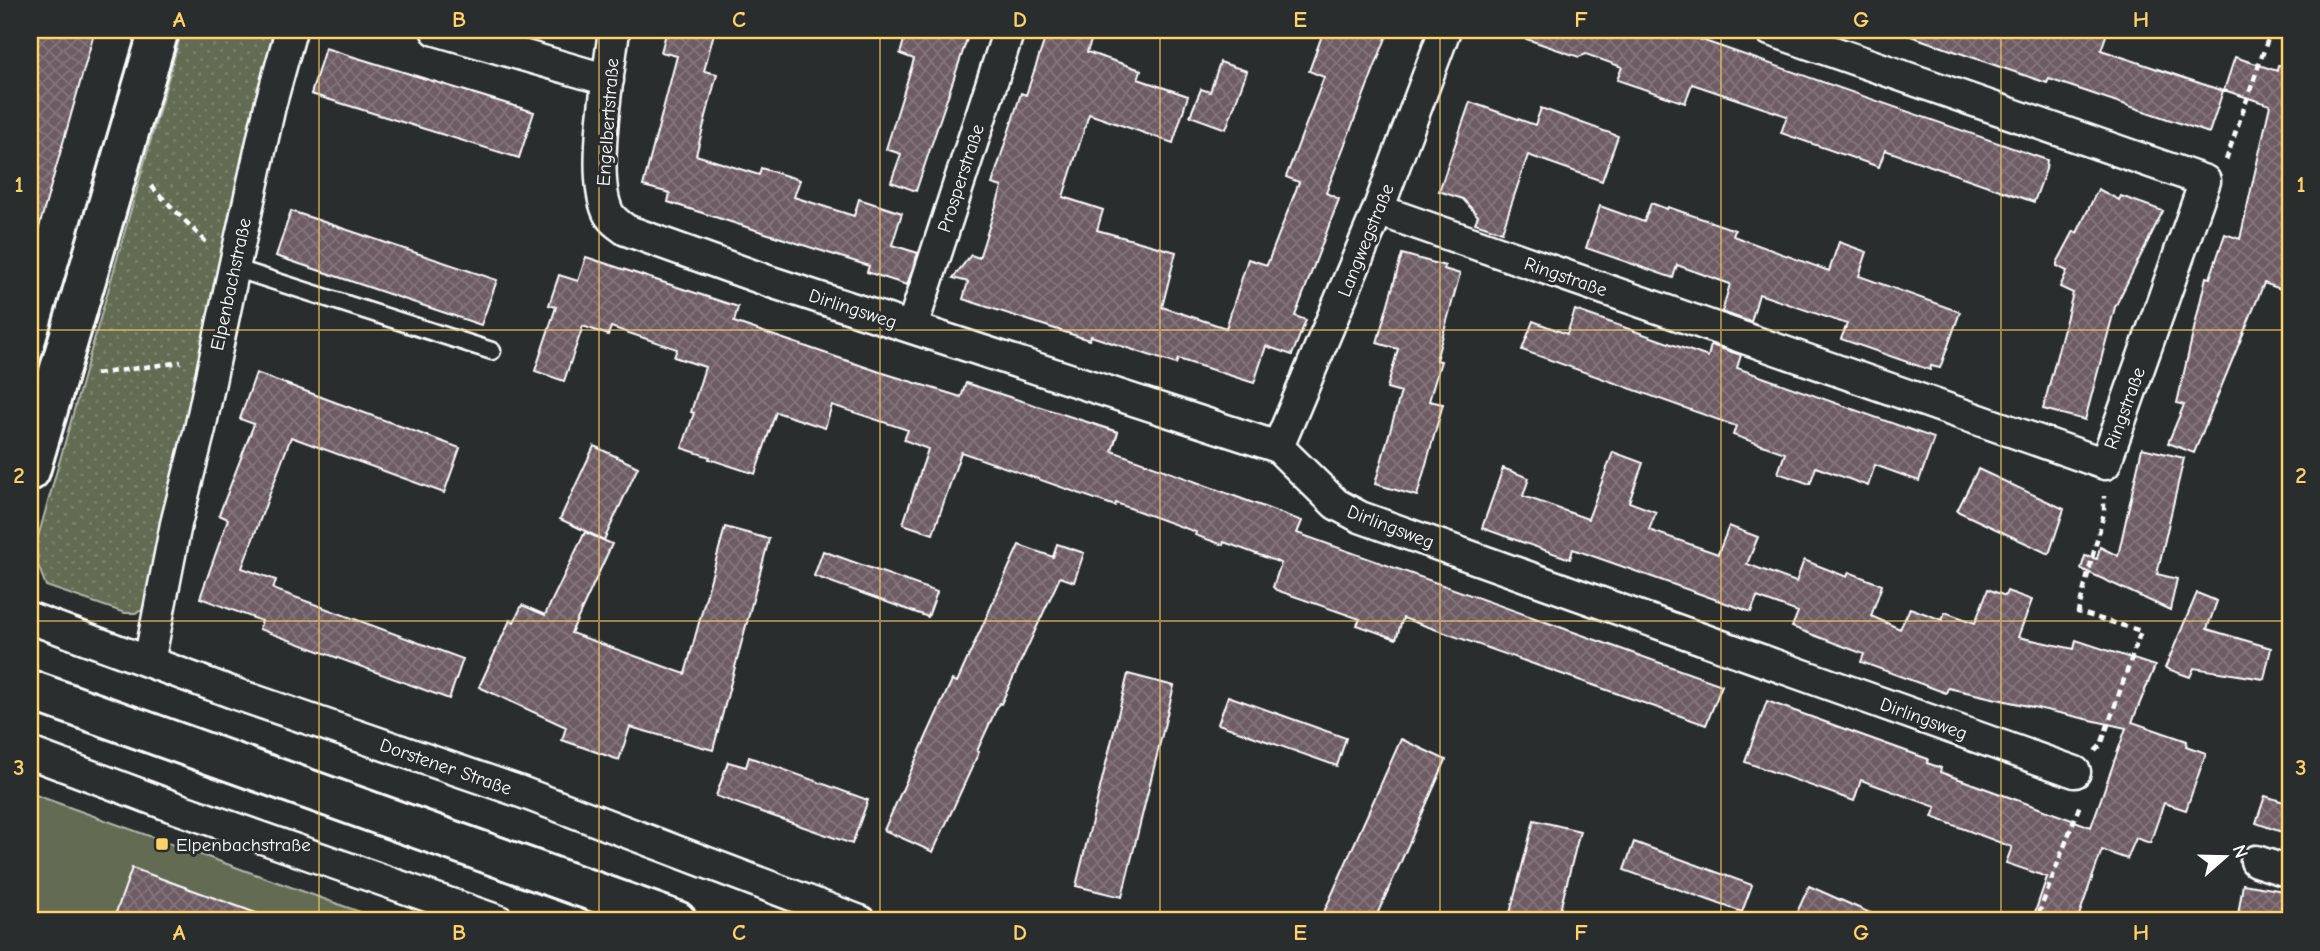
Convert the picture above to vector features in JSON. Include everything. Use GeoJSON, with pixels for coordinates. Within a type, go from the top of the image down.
{"type":"FeatureCollection","features":[{"type":"Feature","properties":{"kind":"main road"},"geometry":{"type":"LineString","coordinates":[[30,471],[159,30]]}},
{"type":"Feature","properties":{"kind":"main road"},"geometry":{"type":"LineString","coordinates":[[30,690],[677,921]]}},
{"type":"Feature","properties":{"kind":"street","name":"Elpenbachstraße"},"geometry":{"type":"LineString","coordinates":[[149,663],[176,524],[200,429],[270,106],[290,30]]}},
{"type":"Feature","properties":{"kind":"street"},"geometry":{"type":"LineString","coordinates":[[436,30],[608,80]]}},
{"type":"Feature","properties":{"kind":"street","name":"Engelbertstraße"},"geometry":{"type":"LineString","coordinates":[[608,214],[600,171],[614,30]]}},
{"type":"Feature","properties":{"kind":"street","name":"Prosperstraße"},"geometry":{"type":"LineString","coordinates":[[912,327],[1009,30]]}},
{"type":"Feature","properties":{"kind":"street","name":"Langwegstraße"},"geometry":{"type":"LineString","coordinates":[[1278,447],[1378,210],[1445,30]]}},
{"type":"Feature","properties":{"kind":"street"},"geometry":{"type":"LineString","coordinates":[[1770,30],[2205,181]]}},
{"type":"Feature","properties":{"kind":"street","name":"Ringstraße"},"geometry":{"type":"LineString","coordinates":[[1378,210],[2105,464],[2205,181]]}},
{"type":"Feature","properties":{"kind":"street","name":"Dirlingsweg"},"geometry":{"type":"LineString","coordinates":[[608,214],[625,230],[771,282],[1278,447],[1336,504],[1360,517],[2075,772]]}},
{"type":"Feature","properties":{"kind":"street","name":"Dorstener Straße"},"geometry":{"type":"LineString","coordinates":[[30,618],[149,663],[520,792],[860,921]]}},
{"type":"Feature","properties":{"kind":"street"},"geometry":{"type":"LineString","coordinates":[[30,753],[184,811],[499,921]]}},
{"type":"Feature","properties":{"kind":"street"},"geometry":{"type":"LineString","coordinates":[[2256,860],[2290,872]]}},
{"type":"Feature","properties":{"kind":"lane"},"geometry":{"type":"LineString","coordinates":[[234,268],[492,351]]}},
{"type":"Feature","properties":{"kind":"path"},"geometry":{"type":"LineString","coordinates":[[2205,181],[2222,173],[2271,30]]}},
{"type":"Feature","properties":{"kind":"path"},"geometry":{"type":"LineString","coordinates":[[121,155],[206,243],[234,268]]}},
{"type":"Feature","properties":{"kind":"path"},"geometry":{"type":"LineString","coordinates":[[58,379],[183,362]]}},
{"type":"Feature","properties":{"kind":"path"},"geometry":{"type":"LineString","coordinates":[[2063,921],[2039,913],[2084,793],[2075,772],[2101,745],[2141,631],[2078,612],[2104,513],[2105,464]]}},
{"type":"Feature","properties":{"kind":"green space"},"geometry":{"type":"Polygon","coordinates":[[[182,30],[275,30],[258,116],[146,609],[125,613],[46,586],[38,565],[36,544],[182,30]]]}},
{"type":"Feature","properties":{"kind":"green space"},"geometry":{"type":"Polygon","coordinates":[[[30,793],[385,921],[30,921],[30,793]]]}},
{"type":"Feature","properties":{"kind":"building"},"geometry":{"type":"Polygon","coordinates":[[[30,30],[95,30],[38,231],[30,230],[30,30]]]}},
{"type":"Feature","properties":{"kind":"building"},"geometry":{"type":"Polygon","coordinates":[[[667,30],[714,33],[704,71],[717,74],[696,155],[759,175],[761,168],[800,180],[794,197],[854,216],[859,199],[902,213],[892,245],[918,253],[907,285],[867,272],[869,266],[668,202],[670,193],[643,186],[677,56],[661,52],[667,30]]]}},
{"type":"Feature","properties":{"kind":"building"},"geometry":{"type":"Polygon","coordinates":[[[907,30],[970,30],[916,191],[891,182],[901,154],[886,149],[914,59],[900,54],[907,30]]]}},
{"type":"Feature","properties":{"kind":"building"},"geometry":{"type":"Polygon","coordinates":[[[1048,30],[1095,30],[1087,52],[1141,70],[1138,79],[1188,96],[1173,143],[1089,114],[1063,197],[1103,210],[1097,230],[1176,252],[1162,307],[1226,328],[1248,259],[1267,265],[1299,182],[1286,177],[1324,77],[1309,71],[1324,30],[1389,30],[1326,193],[1339,199],[1295,316],[1306,320],[1292,355],[1266,346],[1254,383],[1178,359],[1176,364],[1091,336],[1089,340],[963,299],[968,282],[953,278],[971,255],[979,258],[1002,187],[992,184],[1021,93],[1026,95],[1048,30]]]}},
{"type":"Feature","properties":{"kind":"building"},"geometry":{"type":"Polygon","coordinates":[[[1513,30],[1673,30],[2047,160],[2046,169],[2034,202],[1885,150],[1879,167],[1781,133],[1787,116],[1692,84],[1685,103],[1617,80],[1622,67],[1586,54],[1579,57],[1512,34],[1513,30]]]}},
{"type":"Feature","properties":{"kind":"building"},"geometry":{"type":"Polygon","coordinates":[[[1906,30],[2108,30],[2101,50],[2223,91],[2209,133],[2049,79],[2047,83],[1905,34],[1906,30]]]}},
{"type":"Feature","properties":{"kind":"building"},"geometry":{"type":"Polygon","coordinates":[[[325,48],[534,112],[519,158],[311,94],[325,48]]]}},
{"type":"Feature","properties":{"kind":"building"},"geometry":{"type":"Polygon","coordinates":[[[2235,57],[2277,71],[2278,65],[2290,66],[2290,251],[2283,290],[2264,283],[2194,453],[2168,443],[2184,405],[2177,403],[2206,277],[2210,278],[2225,234],[2240,239],[2270,105],[2224,90],[2235,57]]]}},
{"type":"Feature","properties":{"kind":"building"},"geometry":{"type":"Polygon","coordinates":[[[1220,62],[1247,71],[1226,129],[1190,116],[1201,89],[1210,92],[1220,62]]]}},
{"type":"Feature","properties":{"kind":"building"},"geometry":{"type":"Polygon","coordinates":[[[1470,102],[1535,125],[1541,108],[1618,136],[1602,181],[1528,155],[1502,232],[1475,223],[1478,216],[1463,199],[1439,191],[1470,102]]]}},
{"type":"Feature","properties":{"kind":"building"},"geometry":{"type":"Polygon","coordinates":[[[2098,189],[2119,200],[2121,196],[2163,211],[2115,307],[2085,420],[2043,409],[2073,293],[2060,287],[2067,271],[2057,266],[2057,263],[2074,231],[2077,233],[2098,189]]]}},
{"type":"Feature","properties":{"kind":"building"},"geometry":{"type":"Polygon","coordinates":[[[1651,203],[1735,230],[1733,236],[1829,271],[1839,242],[1867,252],[1859,276],[1960,312],[1940,368],[1931,366],[1930,370],[1841,339],[1847,324],[1759,294],[1751,322],[1722,312],[1730,284],[1677,265],[1673,278],[1586,248],[1600,206],[1644,222],[1651,203]]]}},
{"type":"Feature","properties":{"kind":"building"},"geometry":{"type":"Polygon","coordinates":[[[291,211],[497,280],[481,325],[276,256],[291,211]]]}},
{"type":"Feature","properties":{"kind":"building"},"geometry":{"type":"Polygon","coordinates":[[[1402,254],[1445,266],[1444,269],[1460,274],[1436,360],[1441,361],[1429,401],[1443,404],[1417,496],[1375,484],[1401,392],[1387,388],[1398,349],[1377,343],[1402,254]]]}},
{"type":"Feature","properties":{"kind":"building"},"geometry":{"type":"Polygon","coordinates":[[[586,257],[738,307],[734,322],[880,372],[961,397],[966,383],[1118,432],[1112,451],[1302,521],[1297,533],[1722,685],[1706,725],[1403,618],[1396,639],[1357,625],[1360,619],[1276,590],[1273,587],[1281,563],[1224,542],[1223,545],[1195,535],[1196,532],[1116,503],[1115,506],[961,452],[933,534],[903,524],[928,449],[904,440],[908,430],[832,405],[825,428],[776,412],[755,474],[709,459],[710,457],[682,448],[705,367],[674,357],[677,349],[611,327],[608,335],[583,326],[564,381],[535,371],[556,307],[549,305],[559,275],[578,281],[586,257]]]}},
{"type":"Feature","properties":{"kind":"building"},"geometry":{"type":"Polygon","coordinates":[[[1575,310],[1708,357],[1711,345],[1741,355],[1737,368],[1934,438],[1919,481],[1875,465],[1868,486],[1816,467],[1810,484],[1778,473],[1785,453],[1733,435],[1736,426],[1522,350],[1533,321],[1567,334],[1575,310]]]}},
{"type":"Feature","properties":{"kind":"building"},"geometry":{"type":"Polygon","coordinates":[[[256,373],[460,448],[444,493],[291,437],[242,568],[276,580],[273,589],[463,659],[449,699],[259,629],[262,621],[200,598],[228,519],[219,515],[254,424],[240,419],[256,373]]]}},
{"type":"Feature","properties":{"kind":"building"},"geometry":{"type":"Polygon","coordinates":[[[594,446],[638,467],[604,540],[560,519],[594,446]]]}},
{"type":"Feature","properties":{"kind":"building"},"geometry":{"type":"Polygon","coordinates":[[[2142,448],[2184,458],[2157,574],[2177,579],[2170,610],[2081,569],[2085,556],[2097,559],[2100,547],[2118,556],[2142,448]]]}},
{"type":"Feature","properties":{"kind":"building"},"geometry":{"type":"Polygon","coordinates":[[[1613,452],[1643,463],[1629,502],[1656,512],[1649,530],[1718,554],[1729,526],[1758,537],[1747,564],[1796,582],[1804,560],[1847,577],[1849,572],[1882,585],[1871,616],[1900,629],[1910,608],[1942,620],[1945,612],[1975,623],[1988,589],[2005,596],[2007,591],[2032,600],[2018,637],[2074,649],[2076,640],[2155,666],[2132,722],[2187,741],[2186,746],[2206,753],[2186,810],[2164,803],[2150,843],[2136,838],[2127,859],[2102,850],[2077,921],[2032,921],[2047,877],[2006,863],[2012,847],[1932,817],[1936,807],[1861,780],[1854,801],[1745,762],[1767,701],[1928,759],[1927,763],[1941,768],[1940,772],[2091,827],[2126,728],[1948,688],[1946,693],[1861,662],[1864,654],[1792,627],[1798,612],[1757,597],[1751,612],[1573,549],[1570,559],[1482,528],[1503,468],[1529,478],[1523,496],[1588,519],[1613,452]]]}},
{"type":"Feature","properties":{"kind":"building"},"geometry":{"type":"Polygon","coordinates":[[[1978,469],[2064,509],[2049,554],[1957,511],[1978,469]]]}},
{"type":"Feature","properties":{"kind":"building"},"geometry":{"type":"Polygon","coordinates":[[[725,527],[769,539],[713,750],[630,727],[619,760],[562,740],[566,727],[479,687],[510,620],[514,622],[522,605],[545,615],[585,532],[612,544],[571,633],[685,674],[725,527]]]}},
{"type":"Feature","properties":{"kind":"building"},"geometry":{"type":"Polygon","coordinates":[[[1057,544],[1084,553],[1074,582],[1060,577],[1001,704],[999,703],[933,852],[884,830],[952,680],[957,682],[1019,545],[1053,557],[1057,544]]]}},
{"type":"Feature","properties":{"kind":"building"},"geometry":{"type":"Polygon","coordinates":[[[823,551],[937,592],[928,617],[814,576],[823,551]]]}},
{"type":"Feature","properties":{"kind":"building"},"geometry":{"type":"Polygon","coordinates":[[[2197,593],[2217,601],[2207,629],[2271,648],[2264,679],[2194,668],[2190,677],[2165,668],[2197,593]]]}},
{"type":"Feature","properties":{"kind":"building"},"geometry":{"type":"Polygon","coordinates":[[[1128,674],[1174,686],[1122,897],[1076,886],[1128,674]]]}},
{"type":"Feature","properties":{"kind":"building"},"geometry":{"type":"Polygon","coordinates":[[[1228,696],[1346,738],[1337,766],[1218,724],[1228,696]]]}},
{"type":"Feature","properties":{"kind":"building"},"geometry":{"type":"Polygon","coordinates":[[[1401,739],[1446,760],[1395,875],[1374,921],[1320,921],[1401,739]]]}},
{"type":"Feature","properties":{"kind":"building"},"geometry":{"type":"Polygon","coordinates":[[[749,757],[868,800],[852,844],[716,796],[728,762],[746,767],[749,757]]]}},
{"type":"Feature","properties":{"kind":"building"},"geometry":{"type":"Polygon","coordinates":[[[2265,796],[2290,804],[2290,835],[2256,823],[2265,796]]]}},
{"type":"Feature","properties":{"kind":"building"},"geometry":{"type":"Polygon","coordinates":[[[1534,820],[1580,831],[1558,921],[1508,921],[1534,820]]]}},
{"type":"Feature","properties":{"kind":"building"},"geometry":{"type":"Polygon","coordinates":[[[1634,842],[1752,885],[1742,912],[1624,870],[1634,842]]]}},
{"type":"Feature","properties":{"kind":"building"},"geometry":{"type":"Polygon","coordinates":[[[132,868],[270,918],[269,921],[113,921],[132,868]]]}},
{"type":"Feature","properties":{"kind":"building"},"geometry":{"type":"Polygon","coordinates":[[[2243,884],[2290,892],[2290,921],[2237,921],[2243,884]]]}},
{"type":"Feature","properties":{"kind":"building"},"geometry":{"type":"Polygon","coordinates":[[[1809,886],[1888,921],[1793,921],[1809,886]]]}},
{"type":"Feature","properties":{"kind":"place","name":"Elpenbachstraße"},"geometry":{"type":"Point","coordinates":[162,844]}}]}
